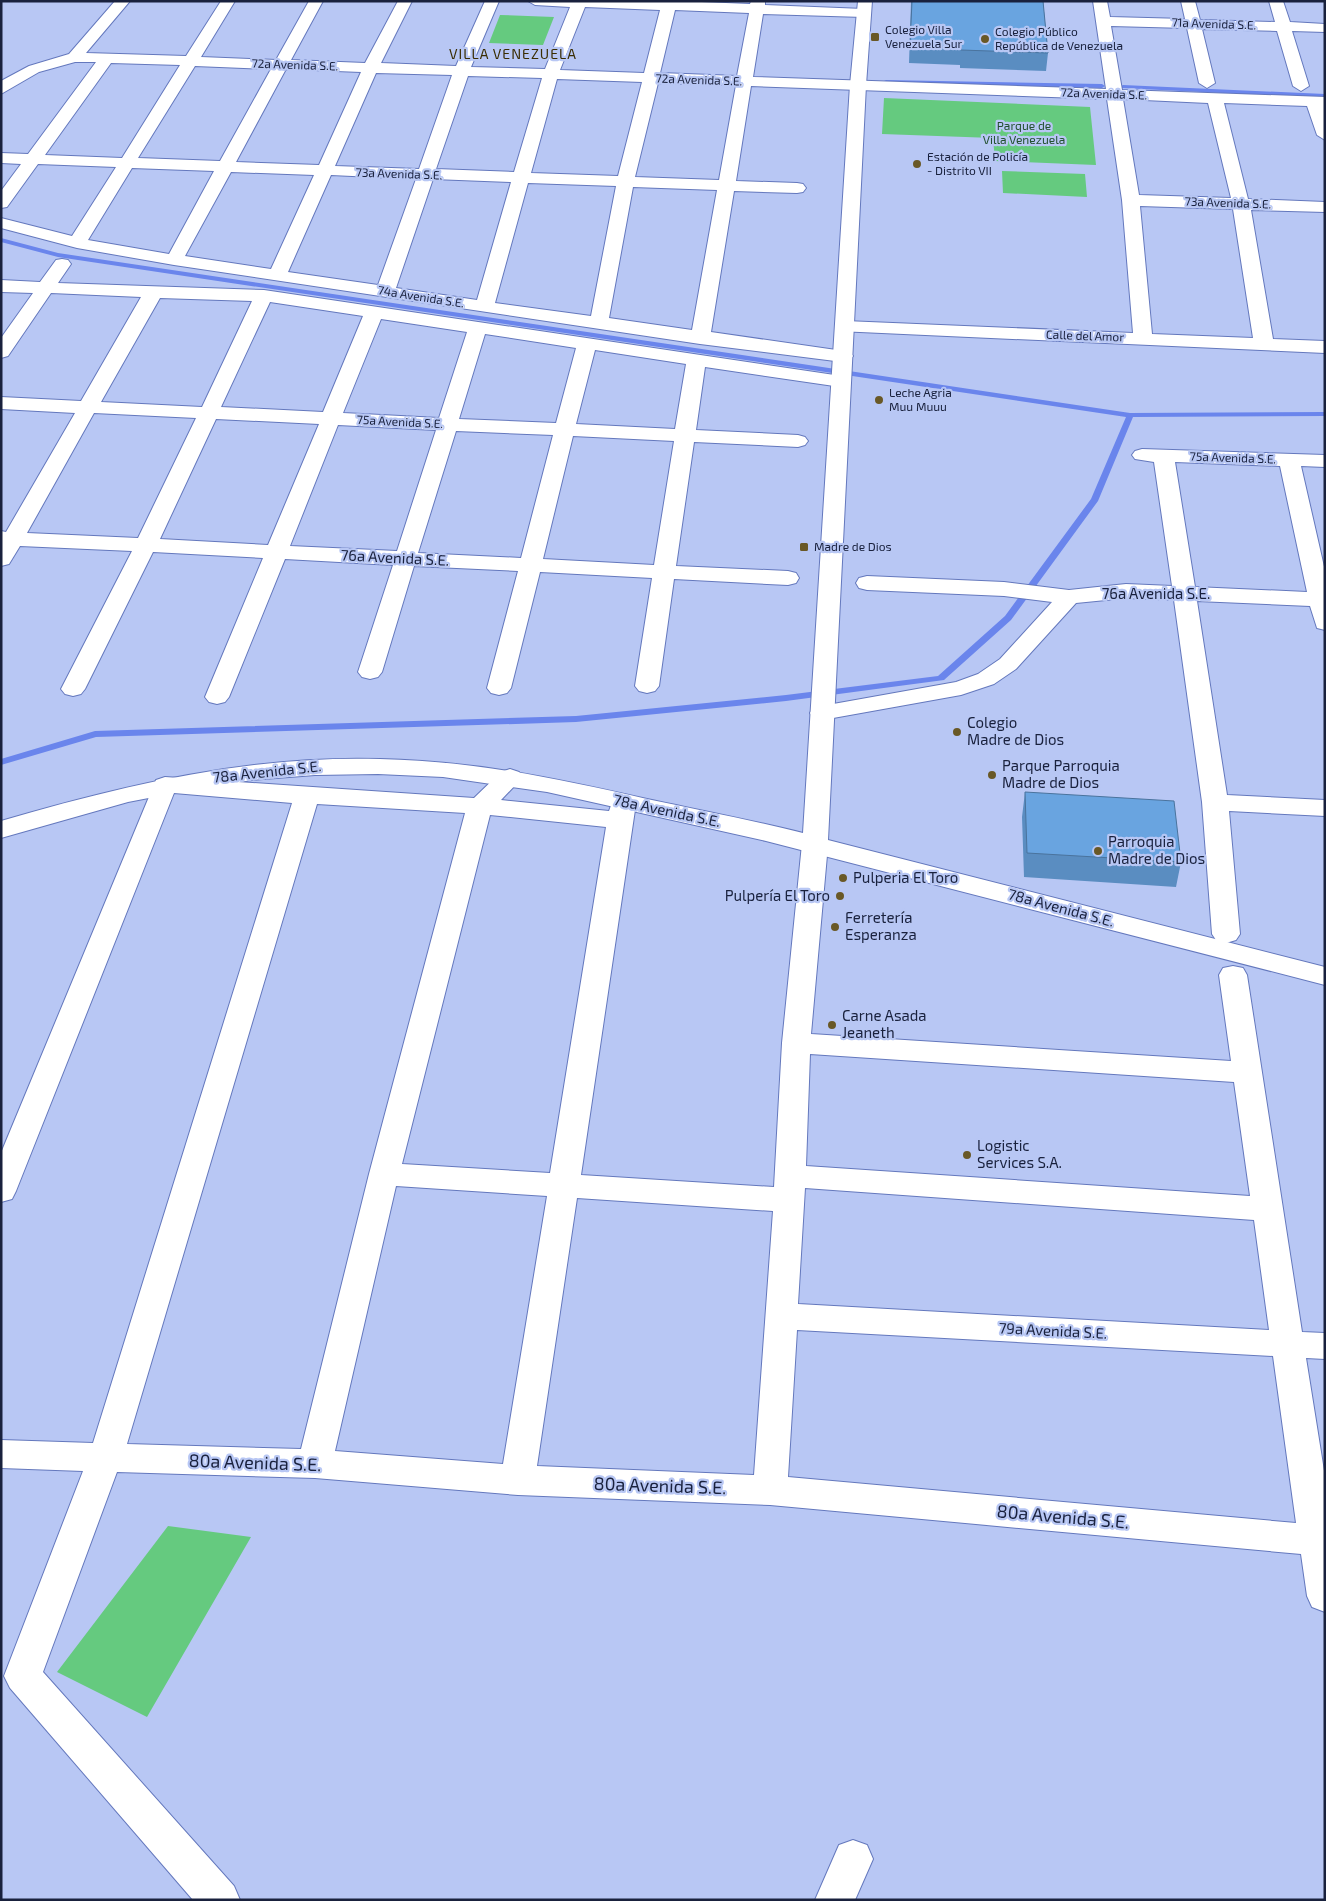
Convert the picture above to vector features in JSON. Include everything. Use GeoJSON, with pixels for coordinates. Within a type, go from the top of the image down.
{"type":"FeatureCollection","features":[{"type":"Feature","properties":{"kind":"street"},"geometry":{"type":"LineString","coordinates":[[1,89],[19,76],[34,69],[74,57],[123,1]]}},
{"type":"Feature","properties":{"kind":"street"},"geometry":{"type":"LineString","coordinates":[[77,243],[228,1]]}},
{"type":"Feature","properties":{"kind":"street"},"geometry":{"type":"LineString","coordinates":[[174,260],[316,1]]}},
{"type":"Feature","properties":{"kind":"street"},"geometry":{"type":"LineString","coordinates":[[277,276],[371,67],[404,1]]}},
{"type":"Feature","properties":{"kind":"street"},"geometry":{"type":"LineString","coordinates":[[385,292],[462,70],[492,1]]}},
{"type":"Feature","properties":{"kind":"street"},"geometry":{"type":"LineString","coordinates":[[535,1],[864,7],[815,844],[796,1044],[770,1490]]}},
{"type":"Feature","properties":{"kind":"street"},"geometry":{"type":"LineString","coordinates":[[1100,1],[1131,200],[1143,339]]}},
{"type":"Feature","properties":{"kind":"street"},"geometry":{"type":"LineString","coordinates":[[1188,1],[1241,204],[1264,344]]}},
{"type":"Feature","properties":{"kind":"street"},"geometry":{"type":"LineString","coordinates":[[1276,1],[1301,86]]}},
{"type":"Feature","properties":{"kind":"street"},"geometry":{"type":"LineString","coordinates":[[370,672],[481,317],[551,74],[580,2]]}},
{"type":"Feature","properties":{"kind":"street"},"geometry":{"type":"LineString","coordinates":[[599,322],[625,182],[670,4]]}},
{"type":"Feature","properties":{"kind":"street"},"geometry":{"type":"LineString","coordinates":[[700,338],[743,82],[758,5]]}},
{"type":"Feature","properties":{"kind":"street","name":"71a Avenida S.E."},"geometry":{"type":"LineString","coordinates":[[1104,21],[1325,28]]}},
{"type":"Feature","properties":{"kind":"street","name":"72a Avenida S.E."},"geometry":{"type":"LineString","coordinates":[[74,57],[743,82],[1114,87],[1211,91],[1319,102]]}},
{"type":"Feature","properties":{"kind":"street"},"geometry":{"type":"LineString","coordinates":[[1,203],[108,58]]}},
{"type":"Feature","properties":{"kind":"street","name":"72a Avenida S.E."},"geometry":{"type":"LineString","coordinates":[[1211,91],[1301,86],[1325,87]]}},
{"type":"Feature","properties":{"kind":"street"},"geometry":{"type":"LineString","coordinates":[[1319,102],[1325,136]]}},
{"type":"Feature","properties":{"kind":"street","name":"73a Avenida S.E."},"geometry":{"type":"LineString","coordinates":[[1,158],[797,188]]}},
{"type":"Feature","properties":{"kind":"street","name":"73a Avenida S.E."},"geometry":{"type":"LineString","coordinates":[[1131,200],[1325,207]]}},
{"type":"Feature","properties":{"kind":"street","name":"74a Avenida S.E."},"geometry":{"type":"LineString","coordinates":[[1,223],[77,243],[174,260],[385,292],[586,343],[841,381]]}},
{"type":"Feature","properties":{"kind":"street"},"geometry":{"type":"LineString","coordinates":[[1,352],[62,264]]}},
{"type":"Feature","properties":{"kind":"street","name":"74a Avenida S.E."},"geometry":{"type":"LineString","coordinates":[[1,286],[264,296],[375,311],[599,322],[700,338],[843,356]]}},
{"type":"Feature","properties":{"kind":"street"},"geometry":{"type":"LineString","coordinates":[[1,559],[7,538],[88,407],[153,293]]}},
{"type":"Feature","properties":{"kind":"street"},"geometry":{"type":"LineString","coordinates":[[74,689],[146,546],[264,296]]}},
{"type":"Feature","properties":{"kind":"street"},"geometry":{"type":"LineString","coordinates":[[217,696],[375,311]]}},
{"type":"Feature","properties":{"kind":"street","name":"Calle del Amor"},"geometry":{"type":"LineString","coordinates":[[845,327],[1325,347]]}},
{"type":"Feature","properties":{"kind":"street"},"geometry":{"type":"LineString","coordinates":[[499,688],[586,343]]}},
{"type":"Feature","properties":{"kind":"street"},"geometry":{"type":"LineString","coordinates":[[647,686],[696,360]]}},
{"type":"Feature","properties":{"kind":"street","name":"75a Avenida S.E."},"geometry":{"type":"LineString","coordinates":[[1,403],[798,440]]}},
{"type":"Feature","properties":{"kind":"street","name":"75a Avenida S.E."},"geometry":{"type":"LineString","coordinates":[[1142,455],[1325,461]]}},
{"type":"Feature","properties":{"kind":"street"},"geometry":{"type":"LineString","coordinates":[[1164,456],[1215,802],[1226,934]]}},
{"type":"Feature","properties":{"kind":"street"},"geometry":{"type":"LineString","coordinates":[[1289,460],[1322,600],[1325,623]]}},
{"type":"Feature","properties":{"kind":"street","name":"76a Avenida S.E."},"geometry":{"type":"LineString","coordinates":[[7,538],[788,578]]}},
{"type":"Feature","properties":{"kind":"street","name":"76a Avenida S.E."},"geometry":{"type":"LineString","coordinates":[[867,583],[1004,589],[1069,597],[1126,591],[1183,592],[1322,600]]}},
{"type":"Feature","properties":{"kind":"street"},"geometry":{"type":"LineString","coordinates":[[823,698],[961,688],[986,679],[1008,664],[1069,597]]}},
{"type":"Feature","properties":{"kind":"street","name":"78a Avenida S.E."},"geometry":{"type":"LineString","coordinates":[[2,831],[80,805],[165,785],[238,773],[329,766],[394,766],[510,777],[622,811],[815,844],[869,860],[1069,910],[1230,954],[1325,976]]}},
{"type":"Feature","properties":{"kind":"street"},"geometry":{"type":"LineString","coordinates":[[315,1464],[384,1174],[480,806],[510,777]]}},
{"type":"Feature","properties":{"kind":"street"},"geometry":{"type":"LineString","coordinates":[[1,1191],[165,785],[307,796],[480,806],[622,811],[518,1480]]}},
{"type":"Feature","properties":{"kind":"street"},"geometry":{"type":"LineString","coordinates":[[220,1900],[12,1676],[105,1458],[307,796]]}},
{"type":"Feature","properties":{"kind":"street"},"geometry":{"type":"LineString","coordinates":[[1215,802],[1325,808]]}},
{"type":"Feature","properties":{"kind":"street"},"geometry":{"type":"LineString","coordinates":[[1233,975],[1325,1596]]}},
{"type":"Feature","properties":{"kind":"street"},"geometry":{"type":"LineString","coordinates":[[796,1044],[1249,1073]]}},
{"type":"Feature","properties":{"kind":"street"},"geometry":{"type":"LineString","coordinates":[[384,1174],[564,1186],[789,1188],[1268,1209]]}},
{"type":"Feature","properties":{"kind":"street","name":"79a Avenida S.E."},"geometry":{"type":"LineString","coordinates":[[781,1316],[1325,1346]]}},
{"type":"Feature","properties":{"kind":"street","name":"80a Avenida S.E."},"geometry":{"type":"LineString","coordinates":[[1,1454],[315,1464],[518,1480],[770,1490],[1317,1540]]}},
{"type":"Feature","properties":{"kind":"street"},"geometry":{"type":"LineString","coordinates":[[835,1900],[853,1859]]}},
{"type":"Feature","properties":{"kind":"green space"},"geometry":{"type":"Polygon","coordinates":[[[500,15],[554,17],[543,45],[489,43],[500,15]]]}},
{"type":"Feature","properties":{"kind":"green space","name":"Parque de Villa Venezuela"},"geometry":{"type":"Polygon","coordinates":[[[884,98],[1090,107],[1096,165],[995,161],[993,138],[882,134],[884,98]]]}},
{"type":"Feature","properties":{"kind":"green space"},"geometry":{"type":"Polygon","coordinates":[[[1002,171],[1085,174],[1087,197],[1003,193],[1002,171]]]}},
{"type":"Feature","properties":{"kind":"green space"},"geometry":{"type":"Polygon","coordinates":[[[168,1526],[251,1537],[147,1717],[57,1672],[168,1526]]]}},
{"type":"Feature","properties":{"kind":"building"},"geometry":{"type":"Polygon","coordinates":[[[912,1],[1043,1],[1048,53],[961,50],[961,47],[910,45],[912,1]]]}},
{"type":"Feature","properties":{"kind":"building"},"geometry":{"type":"Polygon","coordinates":[[[1025,792],[1174,801],[1181,862],[1027,853],[1025,792]]]}},
{"type":"Feature","properties":{"kind":"waterway"},"geometry":{"type":"LineString","coordinates":[[886,82],[1102,86]]}},
{"type":"Feature","properties":{"kind":"waterway"},"geometry":{"type":"LineString","coordinates":[[1123,87],[1325,96]]}},
{"type":"Feature","properties":{"kind":"waterway"},"geometry":{"type":"LineString","coordinates":[[1,240],[58,255],[1130,415]]}},
{"type":"Feature","properties":{"kind":"waterway"},"geometry":{"type":"LineString","coordinates":[[1130,415],[1325,414]]}},
{"type":"Feature","properties":{"kind":"waterway"},"geometry":{"type":"LineString","coordinates":[[1,762],[95,734],[576,719],[786,698],[941,678],[1008,618],[1095,499],[1130,415]]}},
{"type":"Feature","properties":{"kind":"place","name":"Colegio Villa Venezuela Sur"},"geometry":{"type":"Point","coordinates":[875,37]}},
{"type":"Feature","properties":{"kind":"place","name":"Colegio Público República de Venezuela"},"geometry":{"type":"Point","coordinates":[985,39]}},
{"type":"Feature","properties":{"kind":"place","name":"Estación de Policía - Distrito VII"},"geometry":{"type":"Point","coordinates":[917,164]}},
{"type":"Feature","properties":{"kind":"place","name":"Leche Agria Muu Muuu"},"geometry":{"type":"Point","coordinates":[879,400]}},
{"type":"Feature","properties":{"kind":"place","name":"Madre de Dios"},"geometry":{"type":"Point","coordinates":[804,547]}},
{"type":"Feature","properties":{"kind":"place","name":"Colegio Madre de Dios"},"geometry":{"type":"Point","coordinates":[957,732]}},
{"type":"Feature","properties":{"kind":"place","name":"Parque Parroquia Madre de Dios"},"geometry":{"type":"Point","coordinates":[992,775]}},
{"type":"Feature","properties":{"kind":"place","name":"Parroquia Madre de Dios"},"geometry":{"type":"Point","coordinates":[1098,851]}},
{"type":"Feature","properties":{"kind":"place","name":"Pulperia El Toro"},"geometry":{"type":"Point","coordinates":[843,878]}},
{"type":"Feature","properties":{"kind":"place","name":"Pulpería El Toro"},"geometry":{"type":"Point","coordinates":[840,896]}},
{"type":"Feature","properties":{"kind":"place","name":"Ferretería Esperanza"},"geometry":{"type":"Point","coordinates":[835,927]}},
{"type":"Feature","properties":{"kind":"place","name":"Carne Asada Jeaneth"},"geometry":{"type":"Point","coordinates":[832,1025]}},
{"type":"Feature","properties":{"kind":"place","name":"Logistic Services S.A."},"geometry":{"type":"Point","coordinates":[967,1155]}},
{"type":"Feature","properties":{"kind":"district","name":"VILLA VENEZUELA"},"geometry":{"type":"Point","coordinates":[513,54]}}]}
